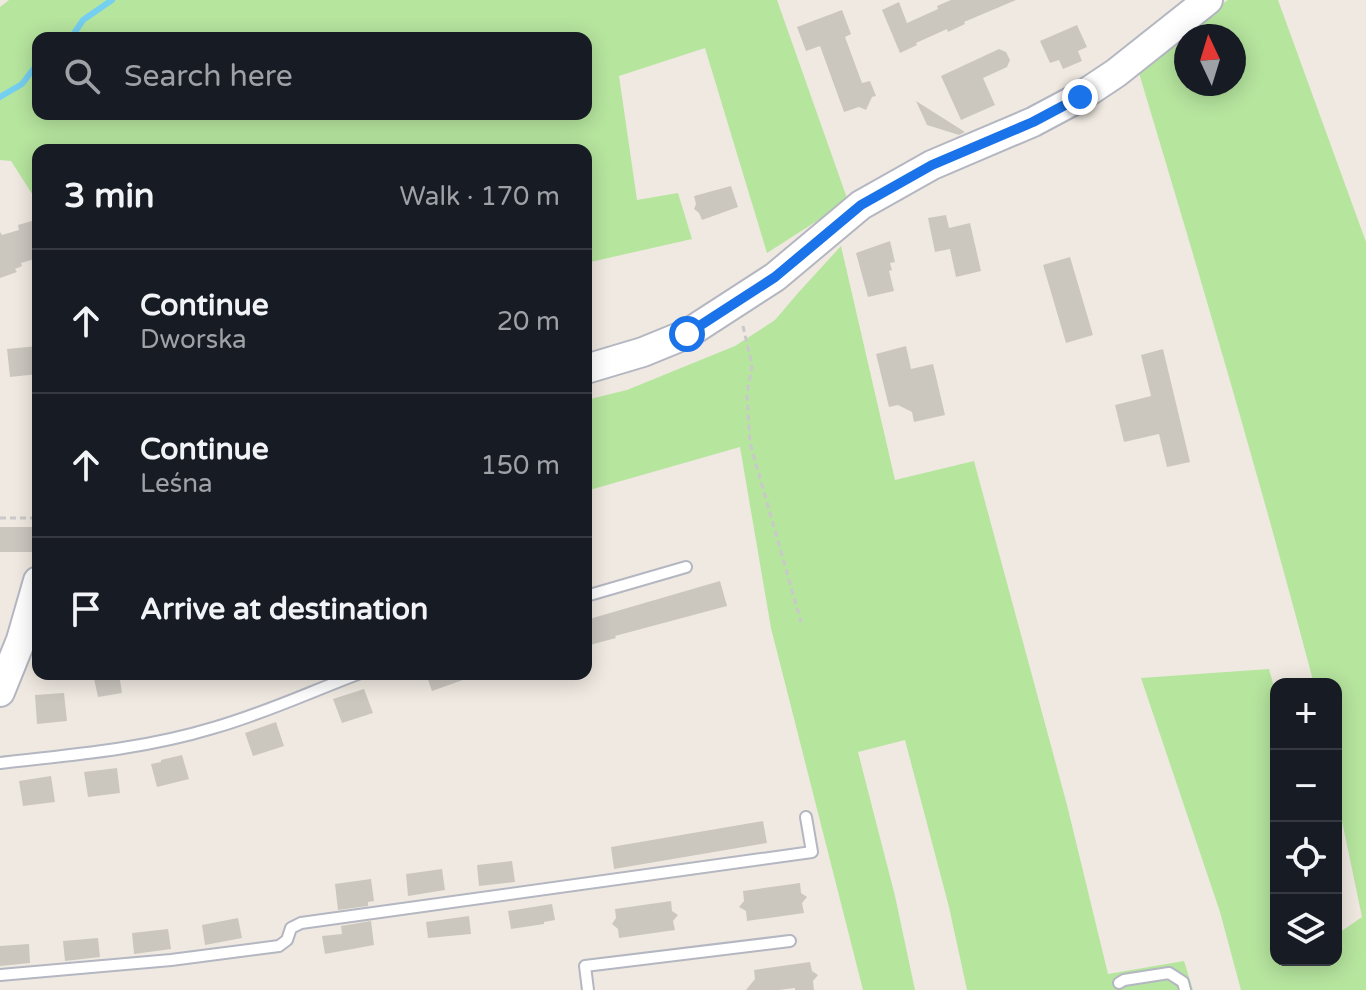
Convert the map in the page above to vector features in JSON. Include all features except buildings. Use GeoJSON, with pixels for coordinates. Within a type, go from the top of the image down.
{"type":"FeatureCollection","features":[{"type":"Feature","properties":{"kind":"street"},"geometry":{"type":"LineString","coordinates":[[592,367],[643,352],[687,334],[775,277],[861,205],[932,165],[1033,122],[1080,97],[1116,73],[1208,0]]}},
{"type":"Feature","properties":{"kind":"street"},"geometry":{"type":"LineString","coordinates":[[0,692],[21,640],[32,602]]}},
{"type":"Feature","properties":{"kind":"lane"},"geometry":{"type":"LineString","coordinates":[[592,594],[686,567]]}},
{"type":"Feature","properties":{"kind":"lane"},"geometry":{"type":"LineString","coordinates":[[0,763],[93,753],[167,740],[215,728],[342,680]]}},
{"type":"Feature","properties":{"kind":"lane"},"geometry":{"type":"LineString","coordinates":[[0,975],[171,960],[279,946],[287,940],[291,928],[301,923],[812,852],[806,817]]}},
{"type":"Feature","properties":{"kind":"lane"},"geometry":{"type":"LineString","coordinates":[[588,990],[585,966],[790,941]]}},
{"type":"Feature","properties":{"kind":"lane"},"geometry":{"type":"LineString","coordinates":[[1119,983],[1169,973],[1183,982],[1185,990]]}},
{"type":"Feature","properties":{"kind":"path"},"geometry":{"type":"LineString","coordinates":[[731,306],[752,365],[747,395],[750,443],[801,622]]}},
{"type":"Feature","properties":{"kind":"path"},"geometry":{"type":"LineString","coordinates":[[0,518],[32,518]]}},
{"type":"Feature","properties":{"kind":"green space"},"geometry":{"type":"Polygon","coordinates":[[[9,0],[777,0],[848,201],[767,253],[705,48],[619,76],[637,200],[678,193],[692,239],[592,262],[592,144],[32,144],[32,194],[11,161],[0,160],[0,7],[9,0]]]}},
{"type":"Feature","properties":{"kind":"green space"},"geometry":{"type":"Polygon","coordinates":[[[1228,0],[1278,0],[1366,242],[1366,990],[1241,990],[1220,912],[1141,678],[1269,669],[1272,678],[1270,966],[1342,966],[1342,931],[1362,917],[1342,821],[1342,678],[1312,678],[1229,378],[1139,73],[1174,42],[1174,96],[1246,96],[1246,24],[1194,24],[1228,0]]]}},
{"type":"Feature","properties":{"kind":"green space"},"geometry":{"type":"Polygon","coordinates":[[[841,246],[895,480],[974,461],[1067,805],[1108,974],[1184,961],[1193,990],[967,990],[949,907],[905,740],[858,752],[895,896],[915,990],[863,990],[771,628],[740,447],[592,489],[592,399],[627,390],[735,346],[775,320],[841,246]]]}},
{"type":"Feature","properties":{"kind":"waterway"},"geometry":{"type":"LineString","coordinates":[[75,32],[83,20],[112,0]]}},
{"type":"Feature","properties":{"kind":"waterway"},"geometry":{"type":"LineString","coordinates":[[0,97],[22,84],[32,71]]}},
{"type":"Feature","properties":{"kind":"route"},"geometry":{"type":"LineString","coordinates":[[687,334],[775,277],[861,205],[932,165],[1033,122],[1080,97]]}}]}
